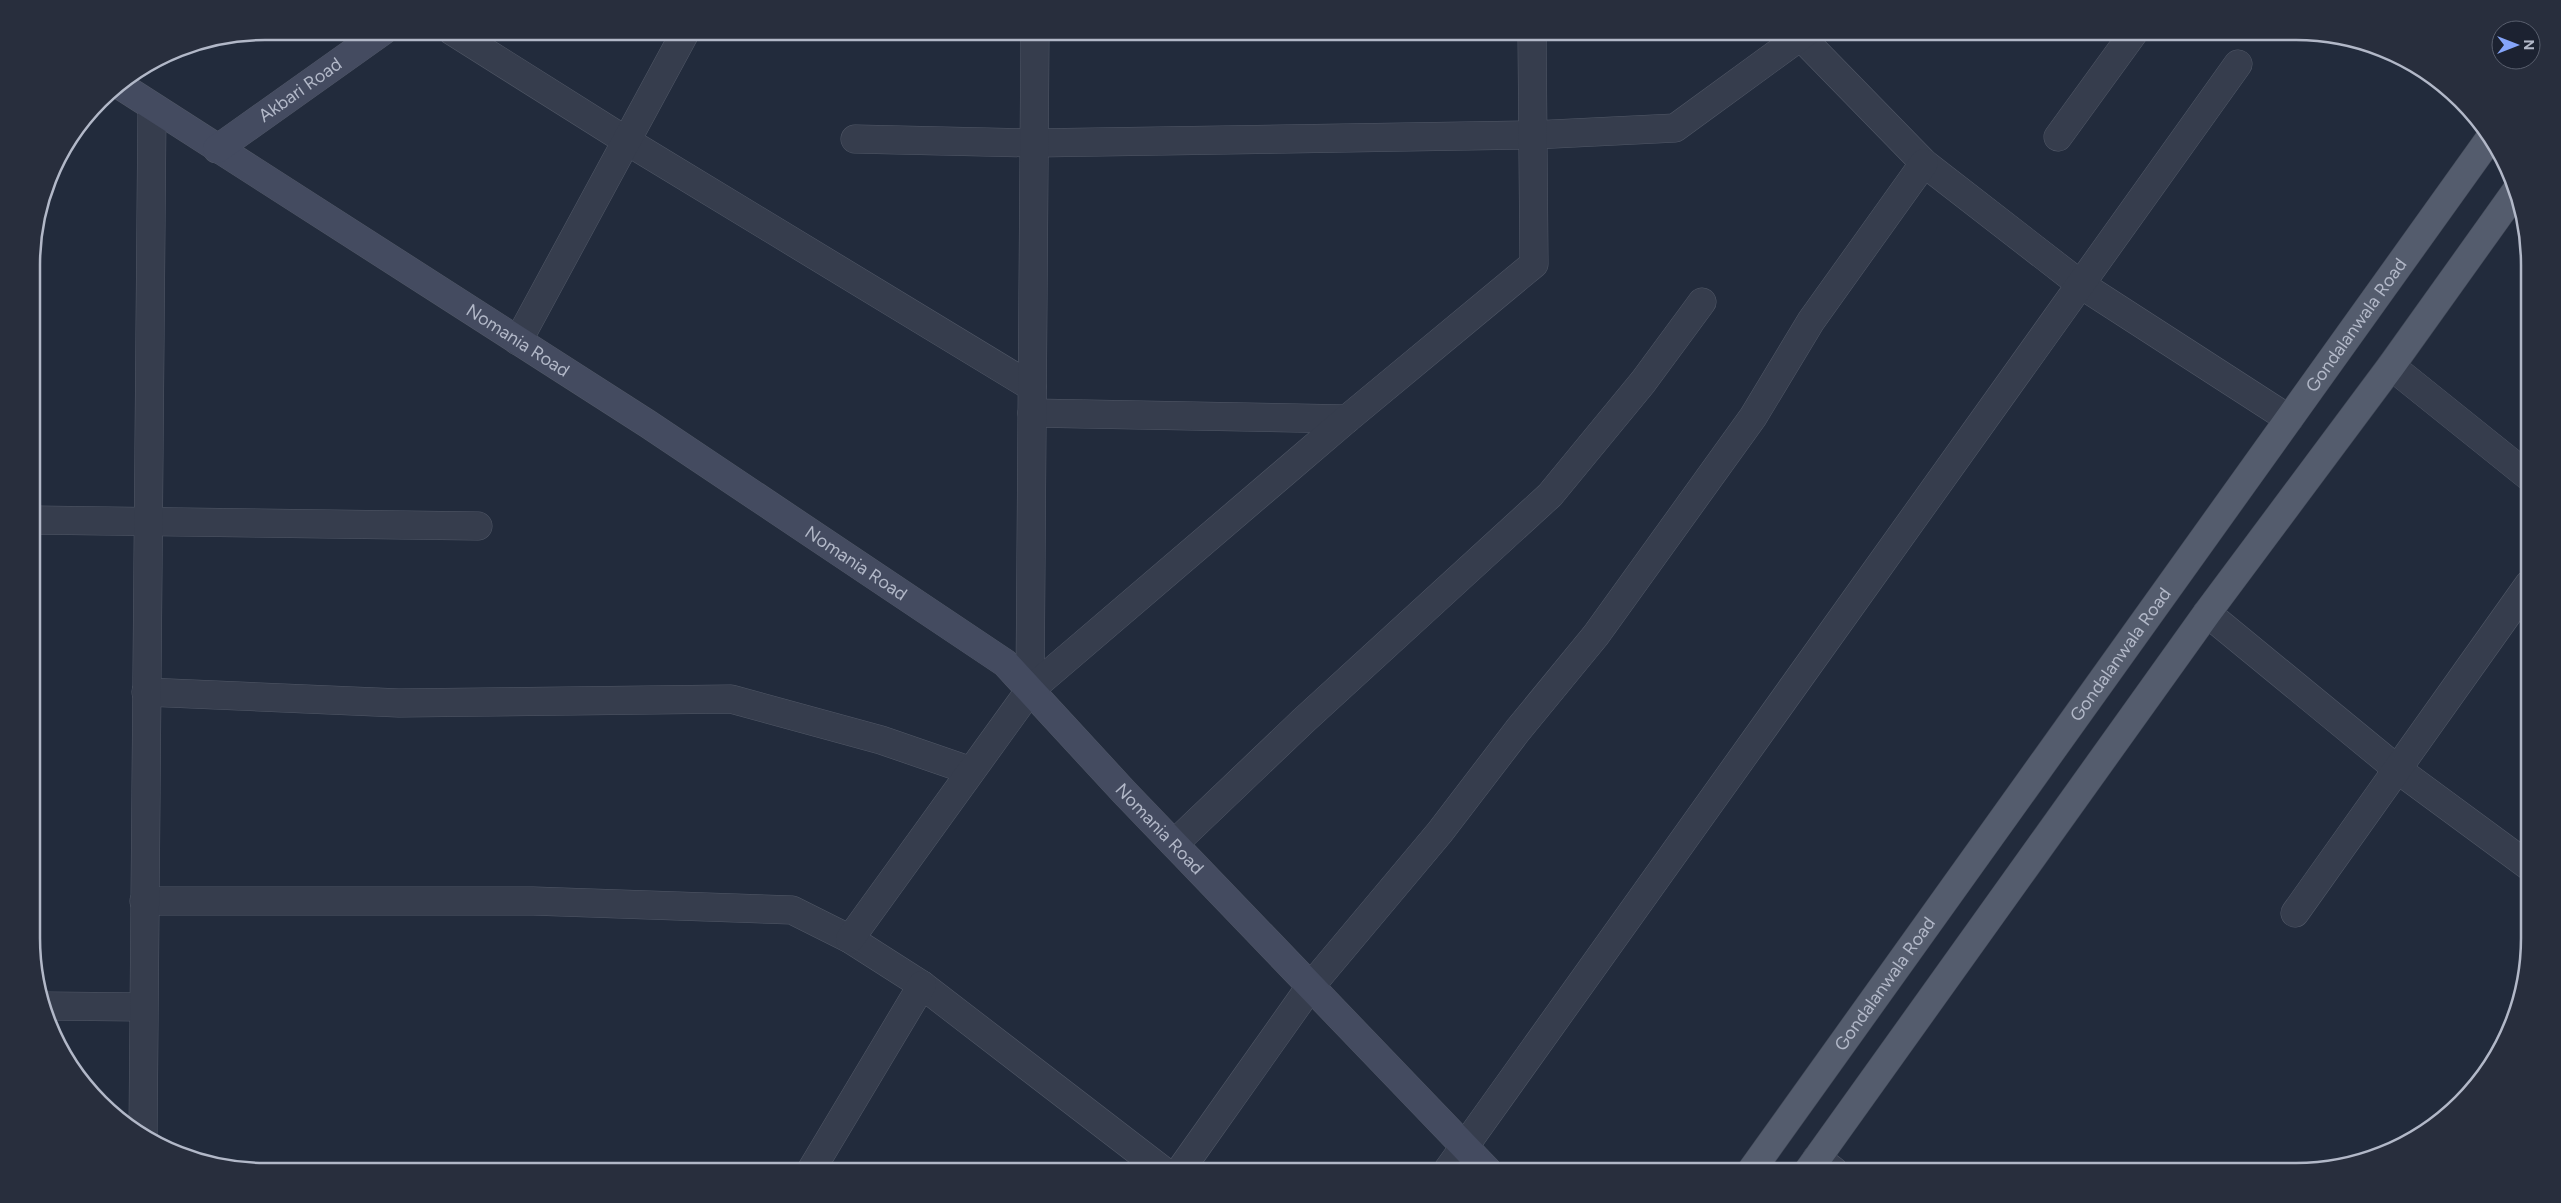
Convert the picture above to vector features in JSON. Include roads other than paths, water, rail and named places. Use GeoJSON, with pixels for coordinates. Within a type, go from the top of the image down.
{"type":"FeatureCollection","features":[{"type":"Feature","properties":{"kind":"main road","name":"Gondalanwala Road"},"geometry":{"type":"LineString","coordinates":[[1756,1163],[2486,144]]}},
{"type":"Feature","properties":{"kind":"main road"},"geometry":{"type":"LineString","coordinates":[[1823,1163],[2207,613],[2391,366],[2511,198]]}},
{"type":"Feature","properties":{"kind":"street","name":"Akbari Road"},"geometry":{"type":"LineString","coordinates":[[217,149],[370,40]]}},
{"type":"Feature","properties":{"kind":"street"},"geometry":{"type":"LineString","coordinates":[[466,40],[1032,400],[1347,419]]}},
{"type":"Feature","properties":{"kind":"street"},"geometry":{"type":"LineString","coordinates":[[518,341],[625,140],[681,40]]}},
{"type":"Feature","properties":{"kind":"street"},"geometry":{"type":"LineString","coordinates":[[1030,690],[1035,40]]}},
{"type":"Feature","properties":{"kind":"street"},"geometry":{"type":"LineString","coordinates":[[850,939],[1030,690],[1347,419],[1534,264],[1532,40]]}},
{"type":"Feature","properties":{"kind":"street"},"geometry":{"type":"LineString","coordinates":[[855,140],[1034,143],[1533,135],[1675,128],[1796,40]]}},
{"type":"Feature","properties":{"kind":"street"},"geometry":{"type":"LineString","coordinates":[[1810,40],[1924,163],[2080,284],[2289,419]]}},
{"type":"Feature","properties":{"kind":"street"},"geometry":{"type":"LineString","coordinates":[[2058,137],[2128,40]]}},
{"type":"Feature","properties":{"kind":"street"},"geometry":{"type":"LineString","coordinates":[[1453,1163],[2238,64]]}},
{"type":"Feature","properties":{"kind":"street","name":"Nomania Road"},"geometry":{"type":"LineString","coordinates":[[125,89],[648,424],[1005,663],[1174,844],[1480,1163]]}},
{"type":"Feature","properties":{"kind":"street"},"geometry":{"type":"LineString","coordinates":[[143,1127],[152,107]]}},
{"type":"Feature","properties":{"kind":"street"},"geometry":{"type":"LineString","coordinates":[[1185,1163],[1310,987],[1440,832],[1518,730],[1596,635],[1754,417],[1811,321],[1924,163]]}},
{"type":"Feature","properties":{"kind":"street"},"geometry":{"type":"LineString","coordinates":[[1174,844],[1303,721],[1550,494],[1643,382],[1702,302]]}},
{"type":"Feature","properties":{"kind":"street"},"geometry":{"type":"LineString","coordinates":[[2391,366],[2521,470]]}},
{"type":"Feature","properties":{"kind":"street"},"geometry":{"type":"LineString","coordinates":[[40,520],[478,526]]}},
{"type":"Feature","properties":{"kind":"street"},"geometry":{"type":"LineString","coordinates":[[2294,913],[2521,595]]}},
{"type":"Feature","properties":{"kind":"street"},"geometry":{"type":"LineString","coordinates":[[2207,613],[2397,769],[2521,860]]}},
{"type":"Feature","properties":{"kind":"street"},"geometry":{"type":"LineString","coordinates":[[146,692],[399,703],[731,699],[881,740],[971,771]]}},
{"type":"Feature","properties":{"kind":"street"},"geometry":{"type":"LineString","coordinates":[[144,901],[533,901],[792,910],[850,939],[922,985],[1153,1163]]}},
{"type":"Feature","properties":{"kind":"street"},"geometry":{"type":"LineString","coordinates":[[815,1163],[922,985]]}},
{"type":"Feature","properties":{"kind":"street"},"geometry":{"type":"LineString","coordinates":[[51,1006],[143,1006]]}}]}
